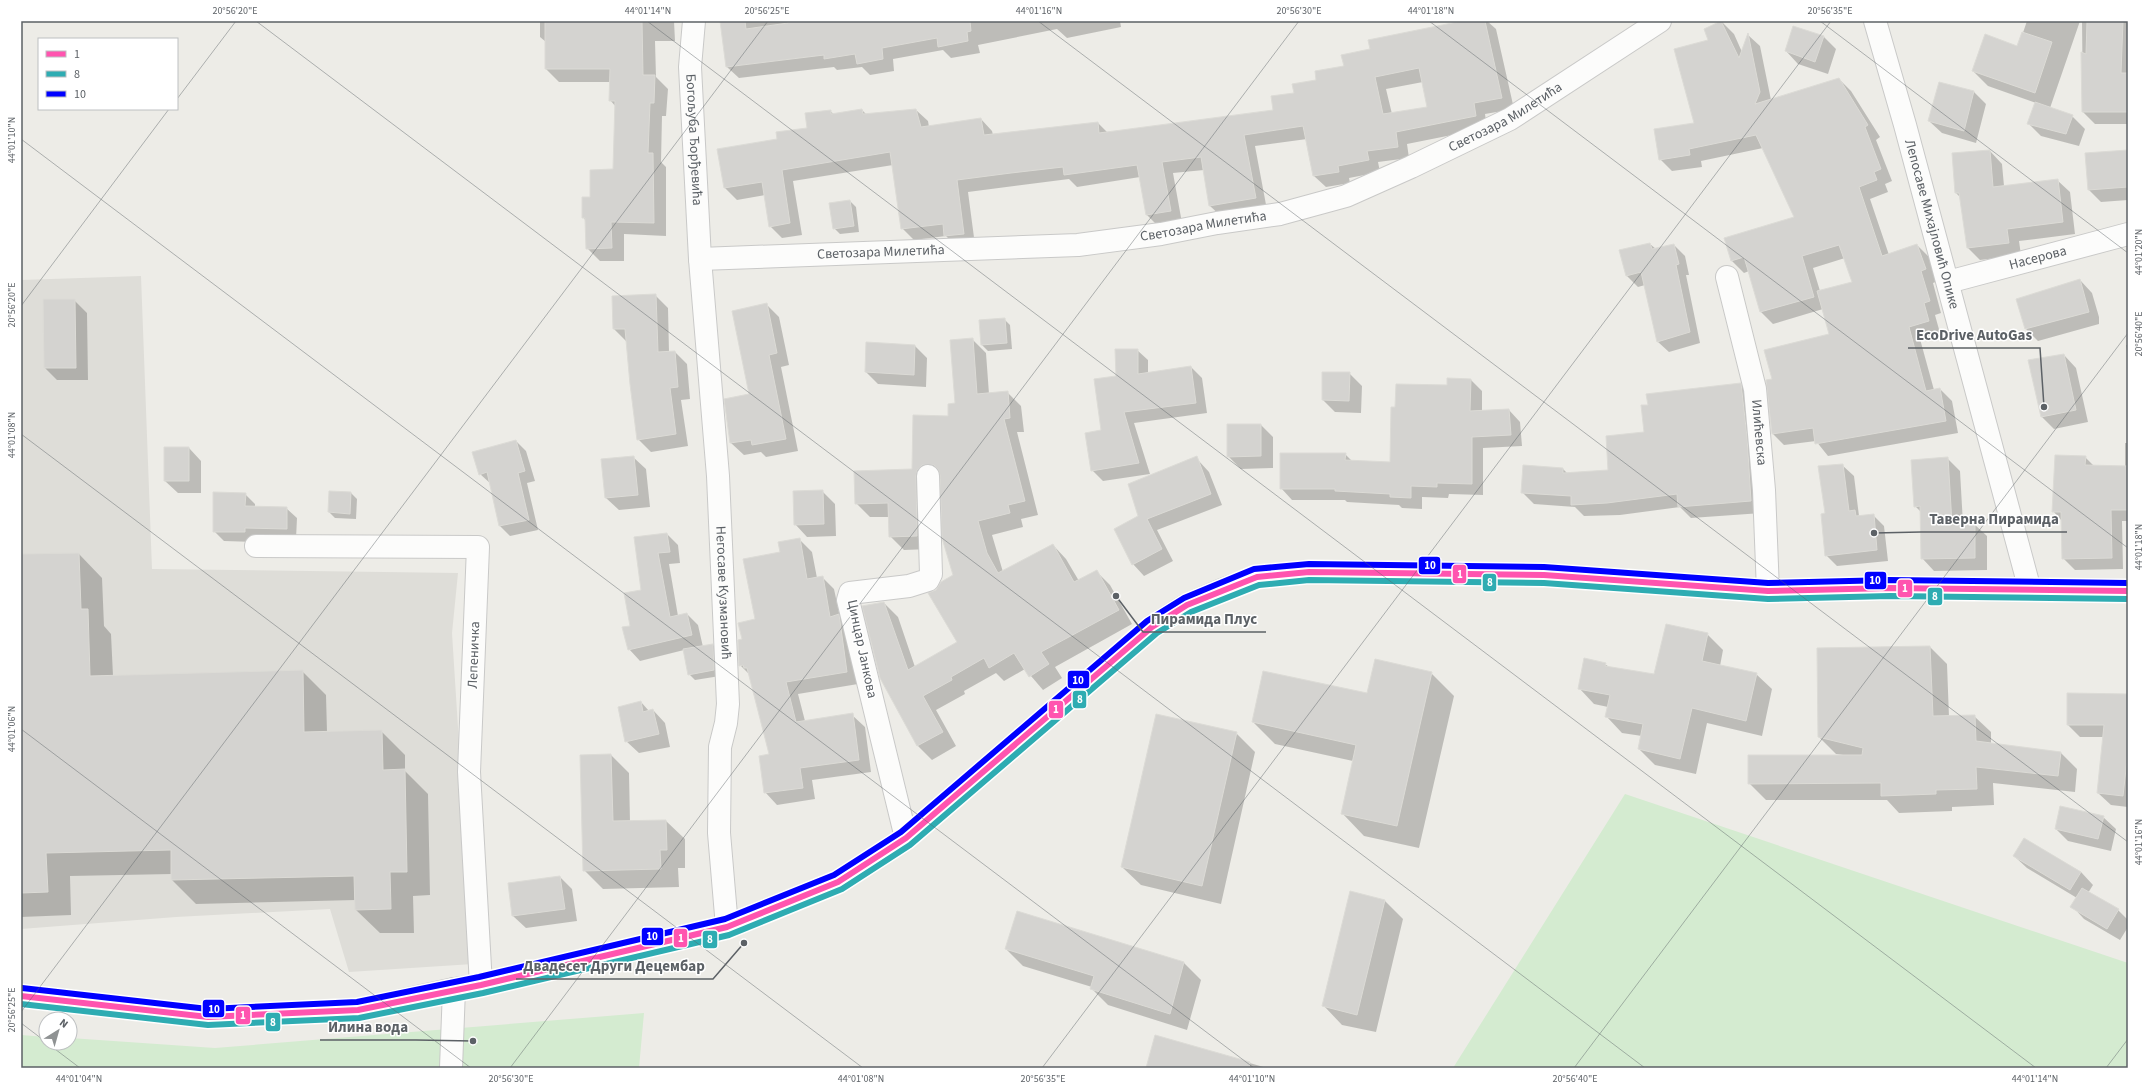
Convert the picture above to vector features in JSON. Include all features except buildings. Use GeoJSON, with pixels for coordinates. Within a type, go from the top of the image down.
{"type":"FeatureCollection","features":[{"type":"Feature","properties":{"kind":"street","name":"Богољуба Ђорђевића"},"geometry":{"type":"LineString","coordinates":[[694,21],[690,67],[700,259]]}},
{"type":"Feature","properties":{"kind":"street","name":"Светозара Милетића"},"geometry":{"type":"LineString","coordinates":[[700,259],[1078,245],[1161,234],[1217,223],[1280,214],[1346,196],[1411,167],[1510,119],[1660,21]]}},
{"type":"Feature","properties":{"kind":"street","name":"Лепосаве Михајловић Опике"},"geometry":{"type":"LineString","coordinates":[[1875,21],[1948,282],[2030,590]]}},
{"type":"Feature","properties":{"kind":"street","name":"Насерова"},"geometry":{"type":"LineString","coordinates":[[1948,282],[2128,234]]}},
{"type":"Feature","properties":{"kind":"street","name":"Негосаве Кузмановић"},"geometry":{"type":"LineString","coordinates":[[700,259],[718,476],[728,704],[726,723],[720,746],[719,825],[727,926]]}},
{"type":"Feature","properties":{"kind":"street","name":"Илићевска"},"geometry":{"type":"LineString","coordinates":[[1727,277],[1755,389],[1764,490],[1768,591]]}},
{"type":"Feature","properties":{"kind":"street","name":"Цинцар Јанкова"},"geometry":{"type":"LineString","coordinates":[[906,838],[848,600],[850,593],[910,586],[928,580],[930,574],[928,476]]}},
{"type":"Feature","properties":{"kind":"street","name":"Лепеничка"},"geometry":{"type":"LineString","coordinates":[[256,546],[478,547],[469,772],[481,985]]}},
{"type":"Feature","properties":{"kind":"street"},"geometry":{"type":"LineString","coordinates":[[21,996],[208,1017],[358,1010],[454,989],[481,985],[727,926],[838,882],[906,838],[1152,627],[1187,605],[1257,577],[1309,572],[1544,575],[1768,591],[1890,588],[2128,591]]}},
{"type":"Feature","properties":{"kind":"street"},"geometry":{"type":"LineString","coordinates":[[451,1068],[454,989]]}},
{"type":"Feature","properties":{"kind":"shaded area"},"geometry":{"type":"Polygon","coordinates":[[[141,276],[152,569],[458,573],[452,633],[473,964],[349,972],[330,909],[176,917],[21,929],[21,280],[141,276]]]}},
{"type":"Feature","properties":{"kind":"green space"},"geometry":{"type":"Polygon","coordinates":[[[1625,794],[2128,963],[2128,1068],[1453,1068],[1625,794]]]}},
{"type":"Feature","properties":{"kind":"green space"},"geometry":{"type":"Polygon","coordinates":[[[644,1013],[639,1068],[21,1068],[21,1035],[38,1036],[38,1051],[78,1051],[78,1039],[215,1048],[644,1013]]]}},
{"type":"Feature","properties":{"kind":"transit line","name":"10"},"geometry":{"type":"LineString","coordinates":[[22,988],[208,1009],[357,1002],[479,977],[725,919],[834,875],[901,832],[1147,621],[1184,598],[1254,569],[1309,564],[1544,567],[1768,583],[1890,580],[2128,583]]}},
{"type":"Feature","properties":{"kind":"transit line","name":"1"},"geometry":{"type":"LineString","coordinates":[[21,996],[208,1017],[358,1010],[481,985],[727,927],[838,882],[906,838],[1152,627],[1187,605],[1257,577],[1309,572],[1544,575],[1768,591],[1890,588],[2128,591]]}},
{"type":"Feature","properties":{"kind":"transit line","name":"8"},"geometry":{"type":"LineString","coordinates":[[21,1004],[208,1025],[359,1018],[483,993],[729,935],[842,889],[910,845],[1157,633],[1191,612],[1259,585],[1309,580],[1544,583],[1768,599],[1890,596],[2128,599]]}},
{"type":"Feature","properties":{"kind":"place","name":"EcoDrive AutoGas"},"geometry":{"type":"Point","coordinates":[2044,407]}},
{"type":"Feature","properties":{"kind":"place","name":"Таверна Пирамида"},"geometry":{"type":"Point","coordinates":[1874,533]}},
{"type":"Feature","properties":{"kind":"place","name":"Пирамида Плус"},"geometry":{"type":"Point","coordinates":[1116,596]}},
{"type":"Feature","properties":{"kind":"place","name":"Двадесет Други Децембар"},"geometry":{"type":"Point","coordinates":[744,943]}},
{"type":"Feature","properties":{"kind":"place","name":"Илина вода"},"geometry":{"type":"Point","coordinates":[473,1041]}}]}
